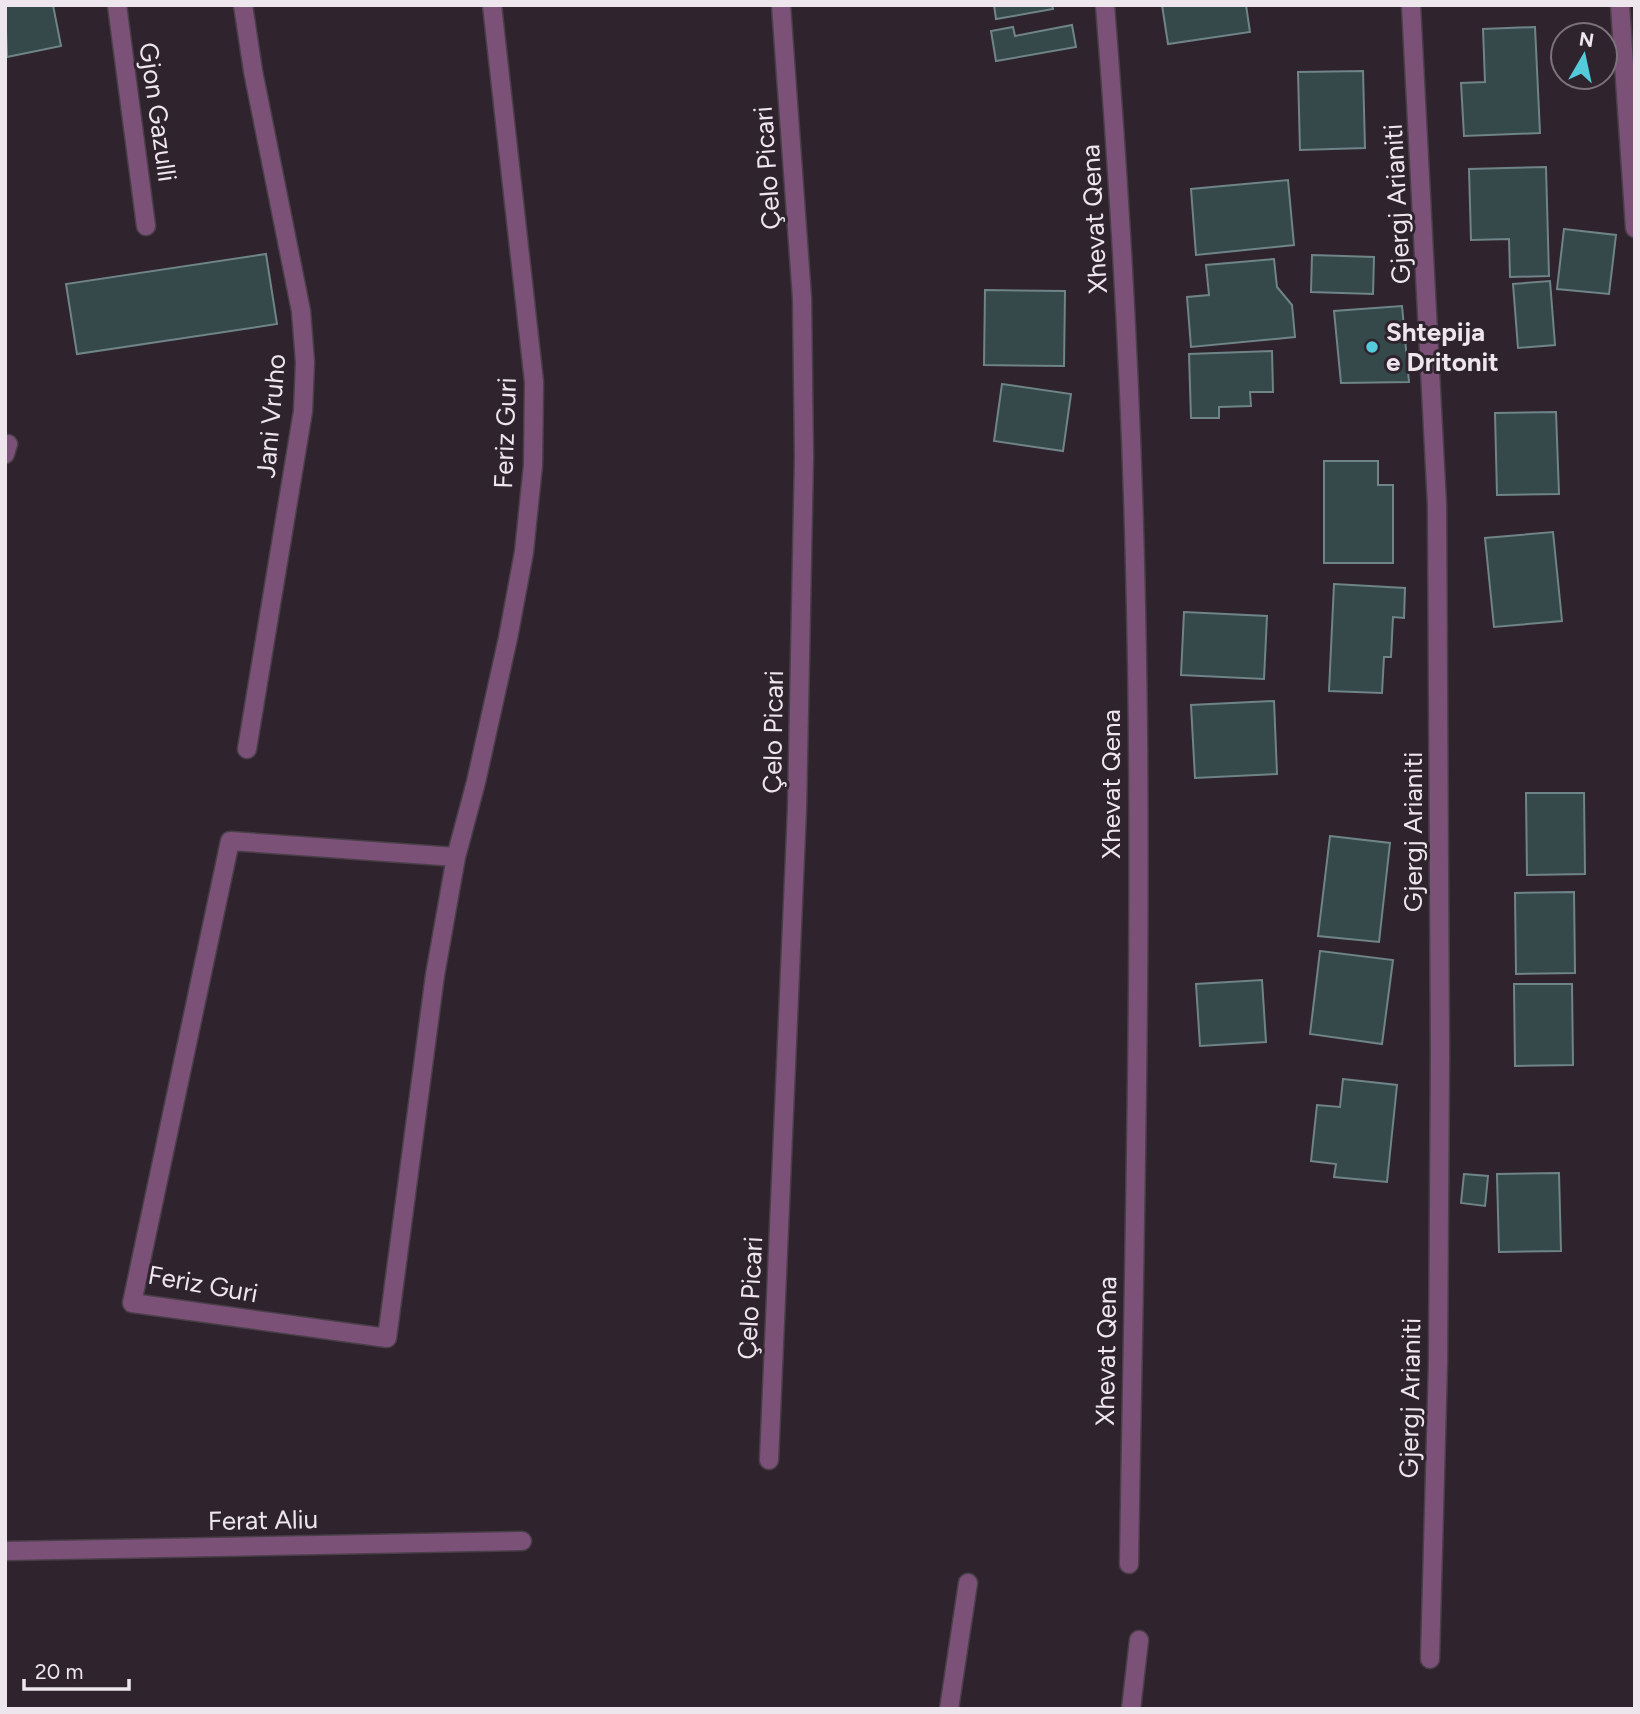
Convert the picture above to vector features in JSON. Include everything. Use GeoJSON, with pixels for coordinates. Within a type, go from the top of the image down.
{"type":"FeatureCollection","features":[{"type":"Feature","properties":{"kind":"street","name":"Gjon Gazulli"},"geometry":{"type":"LineString","coordinates":[[117,5],[146,226]]}},
{"type":"Feature","properties":{"kind":"street","name":"Jani Vruho"},"geometry":{"type":"LineString","coordinates":[[243,5],[253,71],[301,310],[306,362],[303,411],[247,749]]}},
{"type":"Feature","properties":{"kind":"street","name":"Feriz Guri"},"geometry":{"type":"LineString","coordinates":[[456,857],[230,842],[132,1303],[387,1338],[435,975],[456,857],[470,808],[508,638],[524,552],[533,465],[534,382],[492,5]]}},
{"type":"Feature","properties":{"kind":"street","name":"Çelo Picari"},"geometry":{"type":"LineString","coordinates":[[769,1460],[795,864],[804,457],[802,298],[781,5]]}},
{"type":"Feature","properties":{"kind":"street","name":"Xhevat Qena"},"geometry":{"type":"LineString","coordinates":[[1105,5],[1126,299],[1136,609],[1137,1076],[1129,1564]]}},
{"type":"Feature","properties":{"kind":"street","name":"Gjergj Arianiti"},"geometry":{"type":"LineString","coordinates":[[1411,5],[1437,505],[1440,1081],[1438,1363],[1430,1659]]}},
{"type":"Feature","properties":{"kind":"street"},"geometry":{"type":"LineString","coordinates":[[1620,5],[1635,228]]}},
{"type":"Feature","properties":{"kind":"street","name":"Ferat Aliu"},"geometry":{"type":"LineString","coordinates":[[5,1551],[522,1541]]}},
{"type":"Feature","properties":{"kind":"street"},"geometry":{"type":"LineString","coordinates":[[949,1709],[968,1583]]}},
{"type":"Feature","properties":{"kind":"street"},"geometry":{"type":"LineString","coordinates":[[1131,1709],[1139,1640]]}},
{"type":"Feature","properties":{"kind":"building"},"geometry":{"type":"Polygon","coordinates":[[[5,5],[53,5],[61,46],[7,57],[5,5]]]}},
{"type":"Feature","properties":{"kind":"building"},"geometry":{"type":"Polygon","coordinates":[[[994,5],[1052,5],[1053,9],[996,19],[994,5]]]}},
{"type":"Feature","properties":{"kind":"building"},"geometry":{"type":"Polygon","coordinates":[[[1162,5],[1246,5],[1250,32],[1168,44],[1162,5]]]}},
{"type":"Feature","properties":{"kind":"building"},"geometry":{"type":"Polygon","coordinates":[[[1072,25],[1076,47],[996,61],[991,31],[1013,27],[1015,36],[1072,25]]]}},
{"type":"Feature","properties":{"kind":"building"},"geometry":{"type":"Polygon","coordinates":[[[1535,27],[1540,133],[1464,136],[1461,83],[1485,82],[1483,29],[1535,27]]]}},
{"type":"Feature","properties":{"kind":"building"},"geometry":{"type":"Polygon","coordinates":[[[1363,71],[1365,148],[1300,150],[1298,72],[1363,71]]]}},
{"type":"Feature","properties":{"kind":"building"},"geometry":{"type":"Polygon","coordinates":[[[1546,167],[1549,276],[1510,277],[1509,239],[1471,240],[1469,169],[1546,167]]]}},
{"type":"Feature","properties":{"kind":"building"},"geometry":{"type":"Polygon","coordinates":[[[1288,180],[1294,245],[1196,255],[1191,189],[1288,180]]]}},
{"type":"Feature","properties":{"kind":"building"},"geometry":{"type":"Polygon","coordinates":[[[1564,229],[1616,235],[1609,294],[1557,289],[1564,229]]]}},
{"type":"Feature","properties":{"kind":"building"},"geometry":{"type":"Polygon","coordinates":[[[266,254],[277,324],[77,354],[66,284],[266,254]]]}},
{"type":"Feature","properties":{"kind":"building"},"geometry":{"type":"Polygon","coordinates":[[[1312,255],[1374,257],[1373,294],[1311,292],[1312,255]]]}},
{"type":"Feature","properties":{"kind":"building"},"geometry":{"type":"Polygon","coordinates":[[[1274,259],[1277,287],[1292,305],[1295,337],[1191,347],[1187,297],[1209,295],[1206,265],[1274,259]]]}},
{"type":"Feature","properties":{"kind":"building"},"geometry":{"type":"Polygon","coordinates":[[[1550,281],[1555,345],[1518,348],[1513,284],[1550,281]]]}},
{"type":"Feature","properties":{"kind":"building"},"geometry":{"type":"Polygon","coordinates":[[[985,290],[1065,291],[1064,366],[984,365],[985,290]]]}},
{"type":"Feature","properties":{"kind":"building","name":"Shtepija e Dritonit"},"geometry":{"type":"Polygon","coordinates":[[[1402,306],[1409,382],[1341,383],[1334,311],[1402,306]]]}},
{"type":"Feature","properties":{"kind":"building"},"geometry":{"type":"Polygon","coordinates":[[[1272,351],[1273,392],[1250,392],[1251,406],[1219,407],[1219,418],[1191,418],[1189,354],[1272,351]]]}},
{"type":"Feature","properties":{"kind":"building"},"geometry":{"type":"Polygon","coordinates":[[[1002,384],[1071,394],[1063,451],[994,441],[1002,384]]]}},
{"type":"Feature","properties":{"kind":"building"},"geometry":{"type":"Polygon","coordinates":[[[1556,412],[1559,494],[1497,495],[1495,413],[1556,412]]]}},
{"type":"Feature","properties":{"kind":"building"},"geometry":{"type":"Polygon","coordinates":[[[1324,461],[1378,461],[1378,485],[1393,485],[1393,563],[1324,563],[1324,461]]]}},
{"type":"Feature","properties":{"kind":"building"},"geometry":{"type":"Polygon","coordinates":[[[1553,532],[1562,621],[1494,627],[1485,538],[1553,532]]]}},
{"type":"Feature","properties":{"kind":"building"},"geometry":{"type":"Polygon","coordinates":[[[1334,584],[1405,588],[1404,618],[1393,617],[1391,657],[1384,657],[1382,693],[1329,691],[1334,584]]]}},
{"type":"Feature","properties":{"kind":"building"},"geometry":{"type":"Polygon","coordinates":[[[1184,612],[1267,616],[1264,679],[1181,675],[1184,612]]]}},
{"type":"Feature","properties":{"kind":"building"},"geometry":{"type":"Polygon","coordinates":[[[1274,701],[1277,774],[1195,778],[1191,705],[1274,701]]]}},
{"type":"Feature","properties":{"kind":"building"},"geometry":{"type":"Polygon","coordinates":[[[1526,793],[1584,793],[1585,874],[1527,875],[1526,793]]]}},
{"type":"Feature","properties":{"kind":"building"},"geometry":{"type":"Polygon","coordinates":[[[1330,836],[1390,843],[1379,942],[1318,936],[1330,836]]]}},
{"type":"Feature","properties":{"kind":"building"},"geometry":{"type":"Polygon","coordinates":[[[1574,892],[1575,973],[1516,974],[1515,893],[1574,892]]]}},
{"type":"Feature","properties":{"kind":"building"},"geometry":{"type":"Polygon","coordinates":[[[1320,951],[1393,960],[1382,1044],[1310,1034],[1320,951]]]}},
{"type":"Feature","properties":{"kind":"building"},"geometry":{"type":"Polygon","coordinates":[[[1262,980],[1266,1042],[1200,1046],[1196,984],[1262,980]]]}},
{"type":"Feature","properties":{"kind":"building"},"geometry":{"type":"Polygon","coordinates":[[[1514,984],[1572,984],[1573,1065],[1515,1066],[1514,984]]]}},
{"type":"Feature","properties":{"kind":"building"},"geometry":{"type":"Polygon","coordinates":[[[1343,1079],[1397,1085],[1387,1182],[1334,1177],[1336,1164],[1311,1161],[1317,1105],[1340,1107],[1343,1079]]]}},
{"type":"Feature","properties":{"kind":"building"},"geometry":{"type":"Polygon","coordinates":[[[1559,1173],[1561,1251],[1499,1252],[1497,1174],[1559,1173]]]}},
{"type":"Feature","properties":{"kind":"building"},"geometry":{"type":"Polygon","coordinates":[[[1464,1174],[1488,1176],[1485,1206],[1461,1203],[1464,1174]]]}},
{"type":"Feature","properties":{"kind":"place","name":"Shtepija e Dritonit"},"geometry":{"type":"Point","coordinates":[1372,347]}}]}
